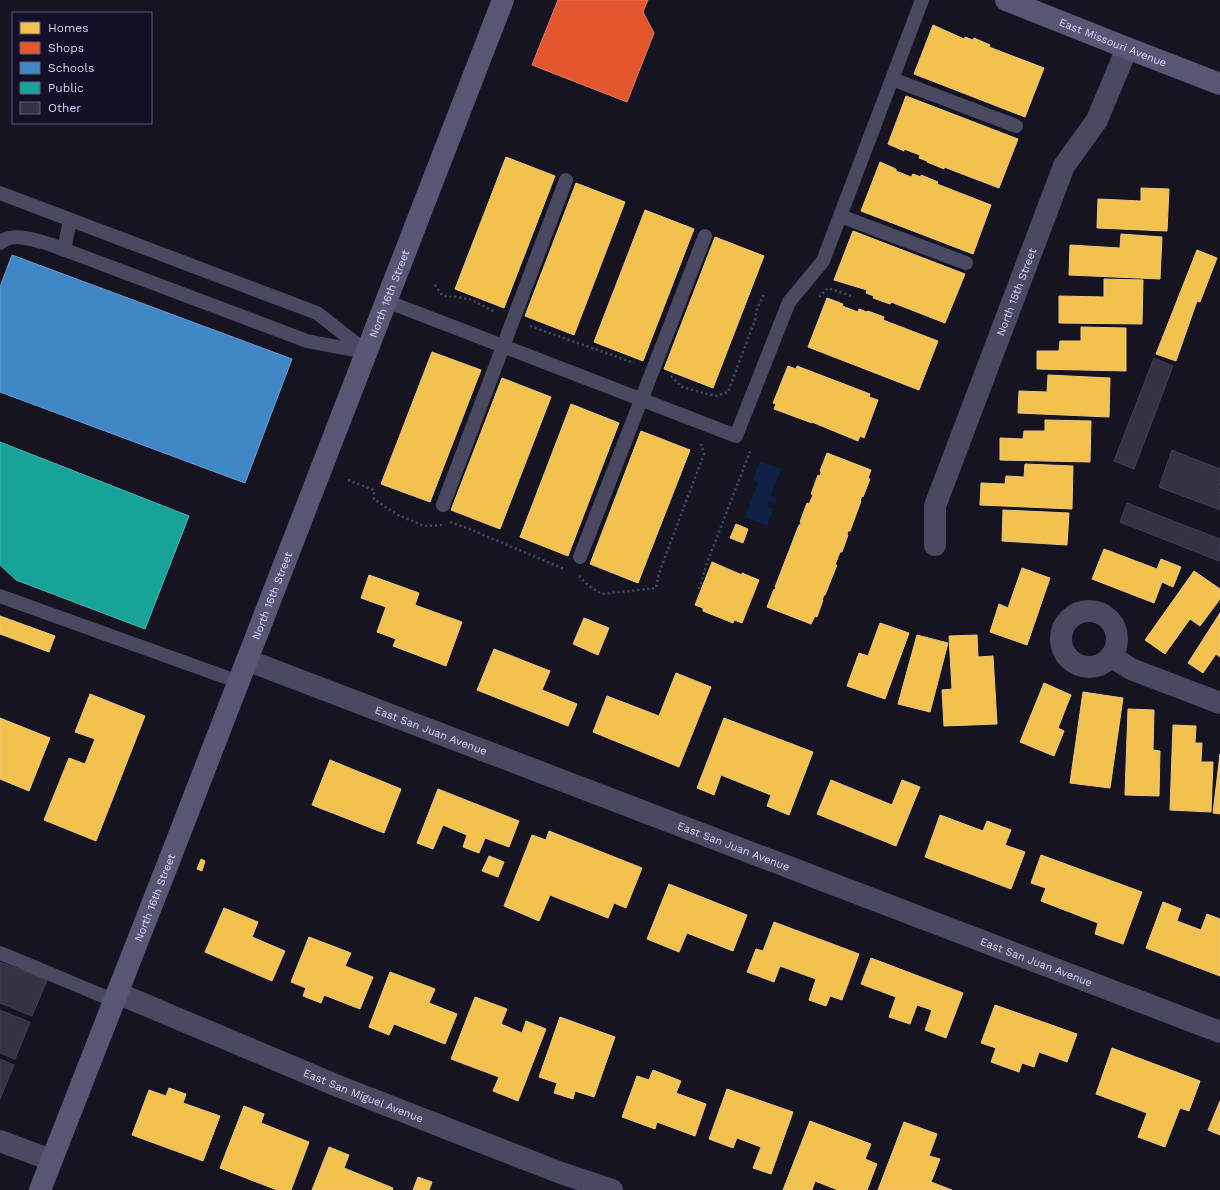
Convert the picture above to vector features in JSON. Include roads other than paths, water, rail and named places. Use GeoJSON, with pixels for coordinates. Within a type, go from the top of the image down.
{"type":"FeatureCollection","features":[{"type":"Feature","properties":{"kind":"main road","name":"North 16th Street"},"geometry":{"type":"LineString","coordinates":[[40,1190],[239,682],[503,0]]}},
{"type":"Feature","properties":{"kind":"main road","name":"East Missouri Avenue"},"geometry":{"type":"LineString","coordinates":[[1006,0],[1220,84]]}},
{"type":"Feature","properties":{"kind":"street","name":"North 15th Street"},"geometry":{"type":"LineString","coordinates":[[935,545],[935,506],[1064,166],[1097,120],[1127,48]]}},
{"type":"Feature","properties":{"kind":"street"},"geometry":{"type":"LineString","coordinates":[[1111,656],[1131,669],[1220,703]]}},
{"type":"Feature","properties":{"kind":"street","name":"East San Juan Avenue"},"geometry":{"type":"LineString","coordinates":[[247,660],[1220,1032]]}},
{"type":"Feature","properties":{"kind":"street","name":"East San Miguel Avenue"},"geometry":{"type":"LineString","coordinates":[[116,997],[553,1170],[612,1190]]}},
{"type":"Feature","properties":{"kind":"street"},"geometry":{"type":"LineString","coordinates":[[0,1141],[51,1160]]}},
{"type":"Feature","properties":{"kind":"lane"},"geometry":{"type":"LineString","coordinates":[[386,301],[736,436],[789,302],[823,261],[922,0]]}},
{"type":"Feature","properties":{"kind":"lane"},"geometry":{"type":"LineString","coordinates":[[892,79],[1016,126]]}},
{"type":"Feature","properties":{"kind":"lane"},"geometry":{"type":"LineString","coordinates":[[443,505],[566,180]]}},
{"type":"Feature","properties":{"kind":"lane"},"geometry":{"type":"LineString","coordinates":[[0,193],[317,313],[367,352]]}},
{"type":"Feature","properties":{"kind":"lane"},"geometry":{"type":"LineString","coordinates":[[840,216],[966,263]]}},
{"type":"Feature","properties":{"kind":"lane"},"geometry":{"type":"LineString","coordinates":[[64,250],[70,220]]}},
{"type":"Feature","properties":{"kind":"lane"},"geometry":{"type":"LineString","coordinates":[[580,557],[705,236]]}},
{"type":"Feature","properties":{"kind":"lane"},"geometry":{"type":"LineString","coordinates":[[0,243],[3,240],[22,237],[52,245],[307,342],[367,352]]}},
{"type":"Feature","properties":{"kind":"lane"},"geometry":{"type":"LineString","coordinates":[[0,596],[239,682]]}},
{"type":"Feature","properties":{"kind":"lane"},"geometry":{"type":"LineString","coordinates":[[0,953],[116,997]]}},
{"type":"Feature","properties":{"kind":"water"},"geometry":{"type":"Polygon","coordinates":[[[760,461],[781,469],[771,495],[777,498],[775,503],[769,501],[767,506],[773,509],[767,526],[745,517],[758,482],[753,480],[760,461]]]}}]}
